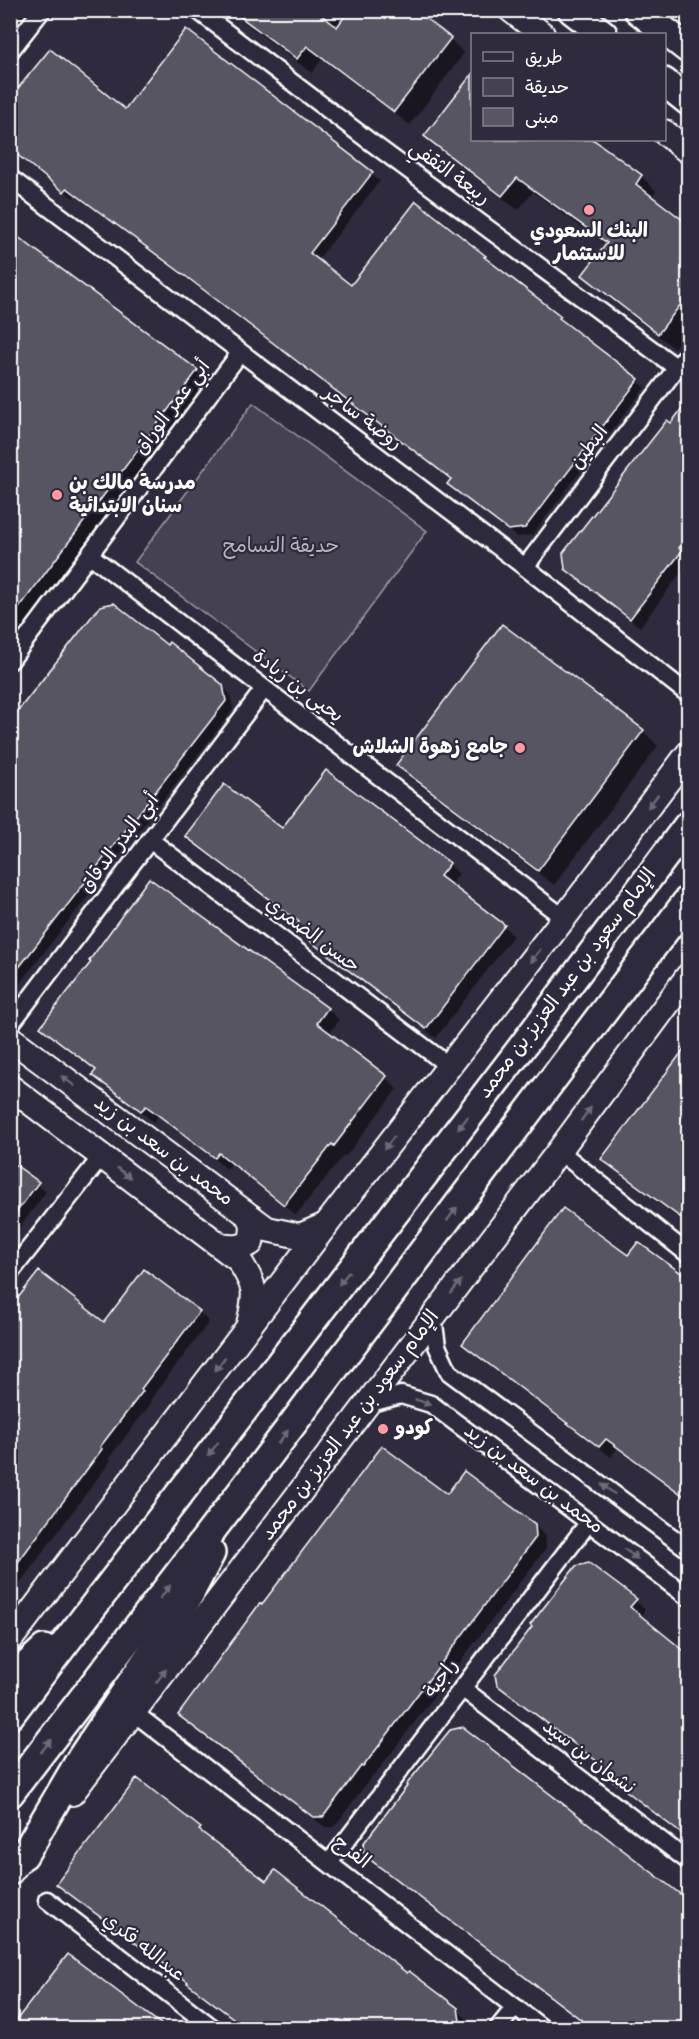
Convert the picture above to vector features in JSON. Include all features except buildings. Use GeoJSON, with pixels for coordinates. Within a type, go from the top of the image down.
{"type":"FeatureCollection","features":[{"type":"Feature","properties":{"kind":"main road"},"geometry":{"type":"LineString","coordinates":[[572,10],[602,33]]}},
{"type":"Feature","properties":{"kind":"main road"},"geometry":{"type":"LineString","coordinates":[[638,10],[688,49]]}},
{"type":"Feature","properties":{"kind":"main road"},"geometry":{"type":"LineString","coordinates":[[666,84],[688,101]]}},
{"type":"Feature","properties":{"kind":"main road","name":"الإمام سعود بن عبد العزيز بن محمد"},"geometry":{"type":"LineString","coordinates":[[10,1715],[519,1051],[688,825]]}},
{"type":"Feature","properties":{"kind":"main road"},"geometry":{"type":"LineString","coordinates":[[10,1793],[242,1491],[688,900]]}},
{"type":"Feature","properties":{"kind":"main road"},"geometry":{"type":"LineString","coordinates":[[17,1864],[81,1758],[186,1600],[242,1491]]}},
{"type":"Feature","properties":{"kind":"main road"},"geometry":{"type":"LineString","coordinates":[[10,1681],[107,1587]]}},
{"type":"Feature","properties":{"kind":"street"},"geometry":{"type":"LineString","coordinates":[[10,51],[42,10]]}},
{"type":"Feature","properties":{"kind":"street","name":"ربيعة الثقفي"},"geometry":{"type":"LineString","coordinates":[[197,10],[368,140],[677,368]]}},
{"type":"Feature","properties":{"kind":"street"},"geometry":{"type":"LineString","coordinates":[[511,10],[541,33]]}},
{"type":"Feature","properties":{"kind":"street"},"geometry":{"type":"LineString","coordinates":[[666,134],[688,151]]}},
{"type":"Feature","properties":{"kind":"street","name":"روضة ساجر"},"geometry":{"type":"LineString","coordinates":[[10,178],[525,567],[688,694]]}},
{"type":"Feature","properties":{"kind":"street","name":"أبي عمر الوراق"},"geometry":{"type":"LineString","coordinates":[[10,661],[240,353]]}},
{"type":"Feature","properties":{"kind":"street","name":"البطين"},"geometry":{"type":"LineString","coordinates":[[525,567],[688,353]]}},
{"type":"Feature","properties":{"kind":"street","name":"يحيى بن زيادة"},"geometry":{"type":"LineString","coordinates":[[90,555],[564,918]]}},
{"type":"Feature","properties":{"kind":"street","name":"أبي البدر الدقاق"},"geometry":{"type":"LineString","coordinates":[[10,1025],[264,688]]}},
{"type":"Feature","properties":{"kind":"street"},"geometry":{"type":"LineString","coordinates":[[14,1629],[249,1327],[688,754]]}},
{"type":"Feature","properties":{"kind":"street","name":"حسن الضمري"},"geometry":{"type":"LineString","coordinates":[[150,840],[449,1066]]}},
{"type":"Feature","properties":{"kind":"street","name":"الإمام سعود بن عبد العزيز بن محمد"},"geometry":{"type":"LineString","coordinates":[[17,1864],[559,1151],[688,976]]}},
{"type":"Feature","properties":{"kind":"street","name":"محمد بن سعد بن زيد"},"geometry":{"type":"LineString","coordinates":[[10,1038],[267,1229],[300,1236],[326,1225]]}},
{"type":"Feature","properties":{"kind":"street","name":"محمد بن سعد بن زيد"},"geometry":{"type":"LineString","coordinates":[[10,1087],[239,1260],[250,1278],[256,1297],[249,1327]]}},
{"type":"Feature","properties":{"kind":"street"},"geometry":{"type":"LineString","coordinates":[[559,1151],[688,1254]]}},
{"type":"Feature","properties":{"kind":"street"},"geometry":{"type":"LineString","coordinates":[[10,1273],[102,1156]]}},
{"type":"Feature","properties":{"kind":"street"},"geometry":{"type":"LineString","coordinates":[[221,1246],[235,1248],[251,1243],[253,1228],[250,1217]]}},
{"type":"Feature","properties":{"kind":"street","name":"محمد بن سعد بن زيد"},"geometry":{"type":"LineString","coordinates":[[433,1317],[437,1346],[449,1372],[688,1549]]}},
{"type":"Feature","properties":{"kind":"street","name":"محمد بن سعد بن زيد"},"geometry":{"type":"LineString","coordinates":[[367,1404],[401,1395],[431,1404],[688,1597]]}},
{"type":"Feature","properties":{"kind":"street","name":"راجية"},"geometry":{"type":"LineString","coordinates":[[329,1863],[589,1521]]}},
{"type":"Feature","properties":{"kind":"street","name":"نشوان بن سيد"},"geometry":{"type":"LineString","coordinates":[[462,1688],[688,1861]]}},
{"type":"Feature","properties":{"kind":"street","name":"الفرج"},"geometry":{"type":"LineString","coordinates":[[133,1712],[543,2028]]}},
{"type":"Feature","properties":{"kind":"street","name":"عبدالله فكري"},"geometry":{"type":"LineString","coordinates":[[47,1900],[210,2028]]}},
{"type":"Feature","properties":{"kind":"street"},"geometry":{"type":"LineString","coordinates":[[498,2028],[515,2007]]}},
{"type":"Feature","properties":{"kind":"green space","name":"حديقة التسامح"},"geometry":{"type":"Polygon","coordinates":[[[253,403],[427,531],[309,691],[135,562],[253,403]]]}},
{"type":"Feature","properties":{"kind":"place","name":"البنك السعودي للاستثمار"},"geometry":{"type":"Point","coordinates":[589,210]}},
{"type":"Feature","properties":{"kind":"place","name":"مدرسة مالك بن سنان الابتدائية"},"geometry":{"type":"Point","coordinates":[57,495]}},
{"type":"Feature","properties":{"kind":"place","name":"جامع زهوة الشلاش"},"geometry":{"type":"Point","coordinates":[520,748]}},
{"type":"Feature","properties":{"kind":"place","name":"كودو"},"geometry":{"type":"Point","coordinates":[383,1429]}}]}
